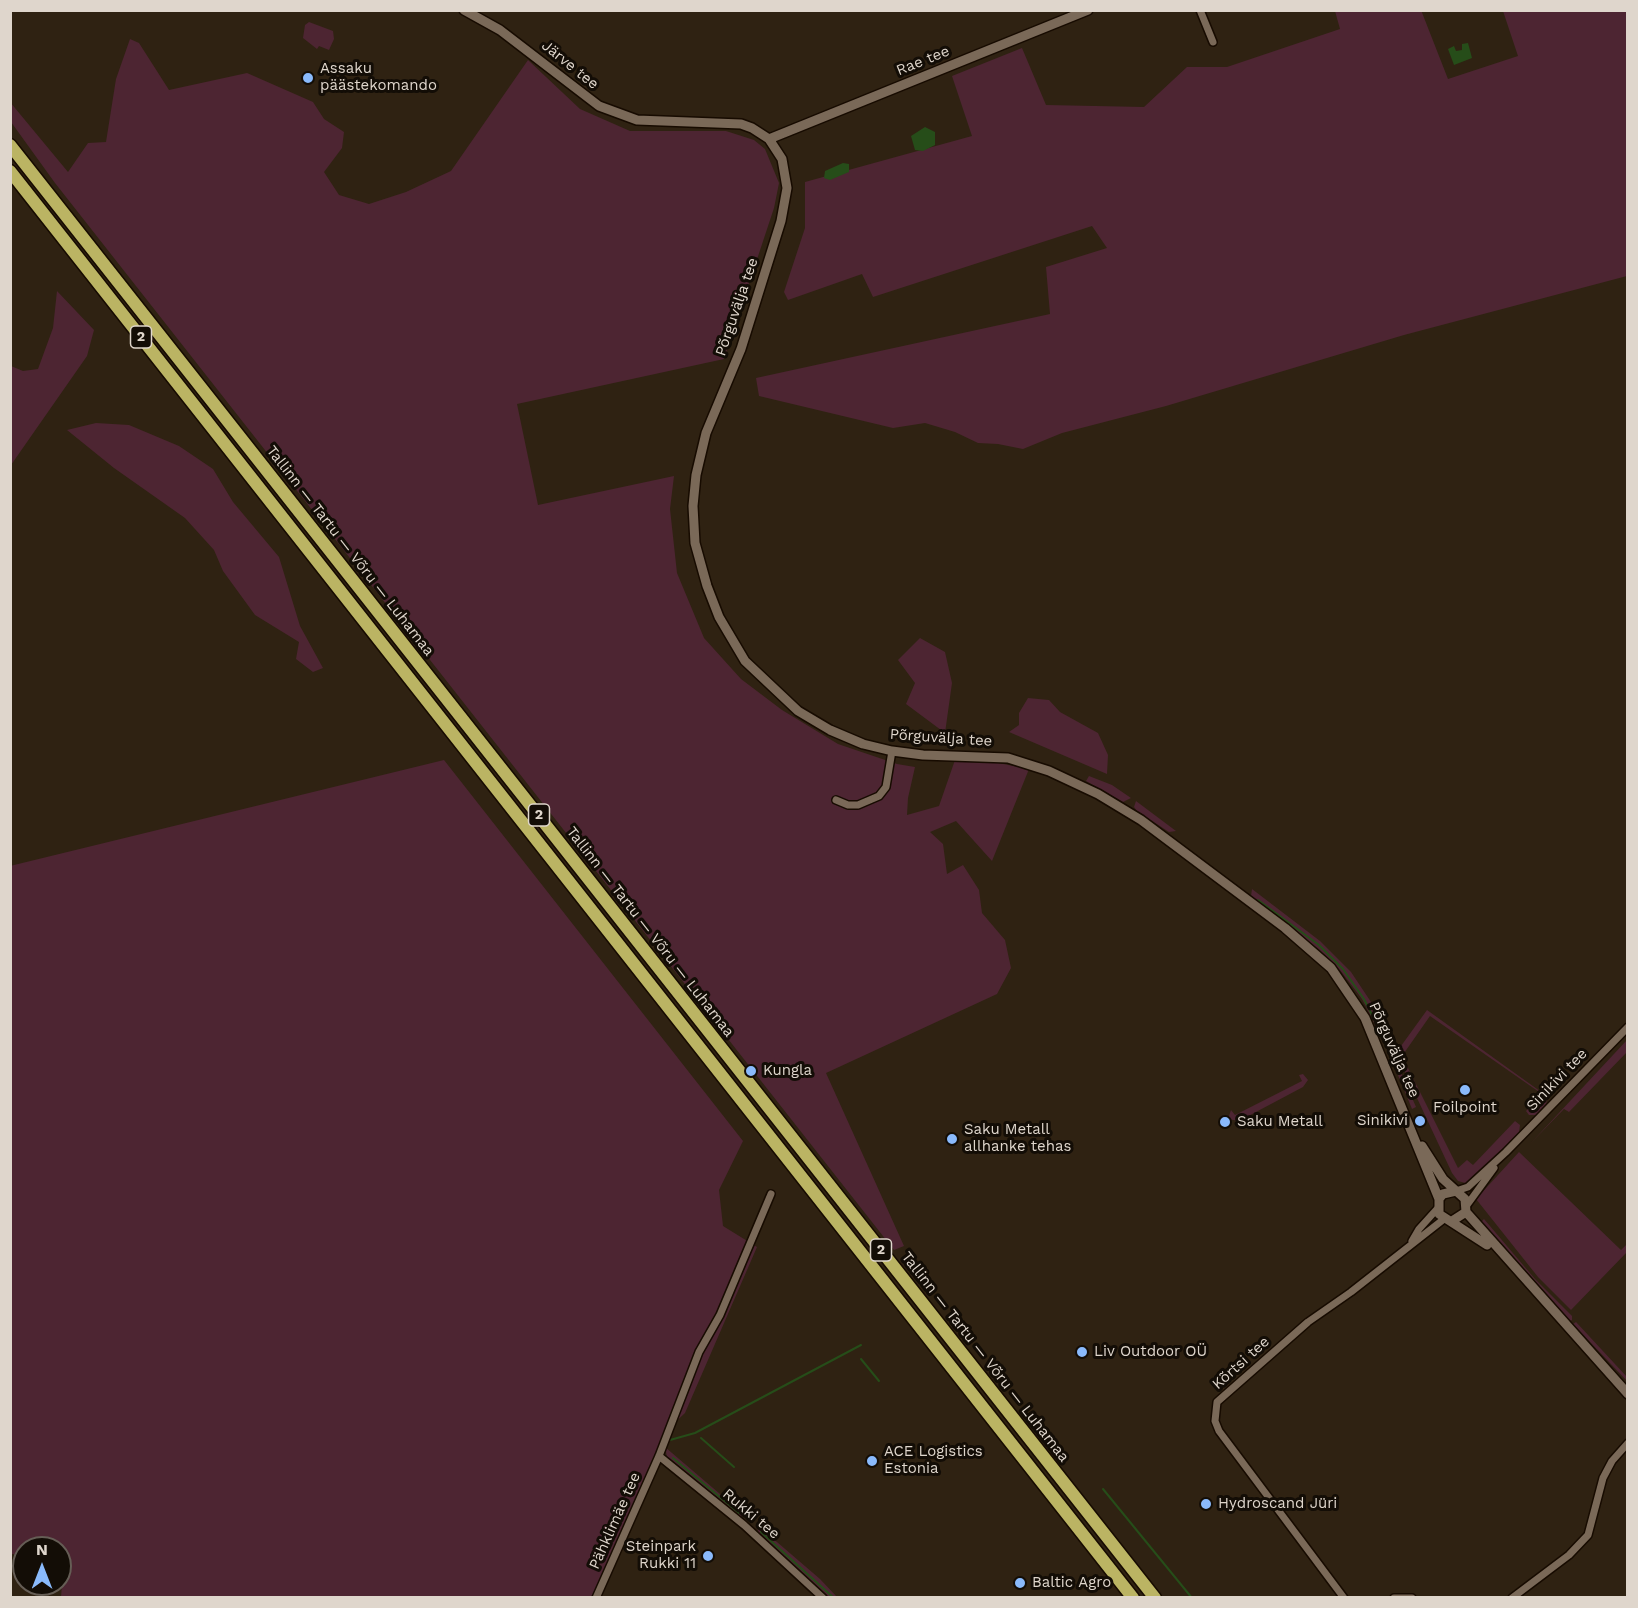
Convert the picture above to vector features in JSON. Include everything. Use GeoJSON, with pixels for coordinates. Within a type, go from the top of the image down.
{"type":"FeatureCollection","features":[{"type":"Feature","properties":{"kind":"highway","name":"Tallinn — Tartu — Võru — Luhamaa"},"geometry":{"type":"LineString","coordinates":[[10,145],[1155,1598]]}},
{"type":"Feature","properties":{"kind":"highway","name":"2"},"geometry":{"type":"LineString","coordinates":[[10,171],[1133,1598]]}},
{"type":"Feature","properties":{"kind":"street","name":"Järve tee"},"geometry":{"type":"LineString","coordinates":[[464,10],[500,30],[582,95],[618,115],[656,121],[725,121],[752,128],[769,139]]}},
{"type":"Feature","properties":{"kind":"street","name":"Rae tee"},"geometry":{"type":"LineString","coordinates":[[769,139],[1088,10]]}},
{"type":"Feature","properties":{"kind":"street"},"geometry":{"type":"LineString","coordinates":[[1200,10],[1213,42]]}},
{"type":"Feature","properties":{"kind":"street","name":"Põrguvälja tee"},"geometry":{"type":"LineString","coordinates":[[769,139],[785,170],[785,205],[741,349],[712,416],[699,457],[693,506],[695,543],[701,569],[716,609],[738,652],[785,701],[811,720],[855,741],[892,751],[923,755],[985,755],[1028,763],[1098,794],[1141,820],[1285,928],[1331,968],[1365,1018],[1410,1124],[1438,1203]]}},
{"type":"Feature","properties":{"kind":"street"},"geometry":{"type":"LineString","coordinates":[[836,800],[848,805],[858,805],[879,796],[886,787],[892,751]]}},
{"type":"Feature","properties":{"kind":"street","name":"Sinikivi tee"},"geometry":{"type":"LineString","coordinates":[[1456,1191],[1468,1187],[1506,1152],[1628,1027]]}},
{"type":"Feature","properties":{"kind":"street","name":"Põrguvälja tee"},"geometry":{"type":"LineString","coordinates":[[1410,1124],[1431,1162],[1456,1191]]}},
{"type":"Feature","properties":{"kind":"street","name":"Sinikivi tee"},"geometry":{"type":"LineString","coordinates":[[1466,1209],[1506,1152]]}},
{"type":"Feature","properties":{"kind":"street"},"geometry":{"type":"LineString","coordinates":[[1503,1257],[1448,1220],[1438,1203],[1443,1194],[1456,1191],[1465,1199],[1466,1209],[1503,1257],[1628,1394]]}},
{"type":"Feature","properties":{"kind":"street","name":"Pähklimäe tee"},"geometry":{"type":"LineString","coordinates":[[596,1598],[659,1456],[699,1352],[720,1315],[771,1194]]}},
{"type":"Feature","properties":{"kind":"street","name":"Kõrtsi tee"},"geometry":{"type":"LineString","coordinates":[[1412,1241],[1438,1203]]}},
{"type":"Feature","properties":{"kind":"street"},"geometry":{"type":"LineString","coordinates":[[1448,1220],[1466,1209]]}},
{"type":"Feature","properties":{"kind":"street","name":"Kõrtsi tee"},"geometry":{"type":"LineString","coordinates":[[1344,1598],[1219,1431],[1215,1412],[1217,1402],[1294,1333],[1351,1292],[1412,1241],[1448,1220]]}},
{"type":"Feature","properties":{"kind":"street"},"geometry":{"type":"LineString","coordinates":[[1611,1375],[1628,1387]]}},
{"type":"Feature","properties":{"kind":"street"},"geometry":{"type":"LineString","coordinates":[[1512,1598],[1569,1555],[1588,1535],[1603,1478],[1612,1461],[1627,1444]]}},
{"type":"Feature","properties":{"kind":"street","name":"Rukki tee"},"geometry":{"type":"LineString","coordinates":[[659,1456],[744,1525],[823,1598]]}},
{"type":"Feature","properties":{"kind":"street"},"geometry":{"type":"LineString","coordinates":[[1394,1598],[1412,1598]]}},
{"type":"Feature","properties":{"kind":"shaded area"},"geometry":{"type":"Polygon","coordinates":[[[1421,10],[1448,79],[1518,56],[1503,11],[1627,11],[1627,276],[1404,335],[1166,406],[1062,433],[1023,449],[978,443],[955,432],[925,423],[893,428],[759,396],[756,378],[1050,314],[1046,267],[1107,248],[1092,226],[873,297],[862,274],[788,300],[784,292],[805,228],[805,182],[972,136],[952,76],[1022,48],[1046,105],[1144,107],[1187,67],[1227,67],[1340,29],[1335,11],[1421,10]]]}},
{"type":"Feature","properties":{"kind":"shaded area"},"geometry":{"type":"Polygon","coordinates":[[[309,22],[333,31],[334,39],[329,50],[319,46],[317,49],[303,38],[305,25],[309,22]]]}},
{"type":"Feature","properties":{"kind":"shaded area"},"geometry":{"type":"Polygon","coordinates":[[[130,39],[139,43],[169,90],[247,73],[313,102],[324,119],[344,132],[342,148],[324,172],[339,195],[369,204],[406,192],[451,171],[528,60],[580,109],[630,131],[726,131],[754,140],[765,149],[779,183],[774,208],[724,359],[517,404],[538,505],[674,476],[670,509],[677,573],[704,638],[741,679],[782,710],[838,744],[897,764],[915,767],[908,798],[907,815],[939,806],[955,760],[993,762],[1029,769],[992,861],[956,821],[930,832],[943,844],[947,874],[963,865],[979,890],[982,913],[1005,940],[1011,968],[997,994],[826,1073],[904,1246],[894,1250],[55,183],[11,122],[10,102],[68,172],[88,143],[106,142],[116,79],[130,39]]]}},
{"type":"Feature","properties":{"kind":"shaded area"},"geometry":{"type":"Polygon","coordinates":[[[1468,43],[1472,58],[1454,65],[1448,49],[1454,46],[1456,51],[1462,50],[1462,44],[1468,43]]]}},
{"type":"Feature","properties":{"kind":"shaded area"},"geometry":{"type":"Polygon","coordinates":[[[925,127],[935,132],[935,145],[923,151],[915,150],[911,136],[925,127]]]}},
{"type":"Feature","properties":{"kind":"shaded area"},"geometry":{"type":"Polygon","coordinates":[[[843,163],[849,164],[849,172],[830,180],[824,178],[825,171],[843,163]]]}},
{"type":"Feature","properties":{"kind":"shaded area"},"geometry":{"type":"Polygon","coordinates":[[[57,291],[94,330],[87,356],[11,465],[11,366],[23,371],[38,369],[53,328],[57,291]]]}},
{"type":"Feature","properties":{"kind":"shaded area"},"geometry":{"type":"Polygon","coordinates":[[[96,423],[129,425],[179,446],[213,469],[233,502],[279,557],[300,626],[323,668],[313,672],[296,659],[299,642],[255,615],[223,571],[214,550],[185,518],[114,468],[67,430],[96,423]]]}},
{"type":"Feature","properties":{"kind":"shaded area"},"geometry":{"type":"Polygon","coordinates":[[[920,638],[945,652],[952,683],[945,733],[906,704],[915,683],[898,660],[920,638]]]}},
{"type":"Feature","properties":{"kind":"shaded area"},"geometry":{"type":"Polygon","coordinates":[[[1028,698],[1049,700],[1060,712],[1098,733],[1108,755],[1107,774],[1009,732],[1019,725],[1019,713],[1028,698]]]}},
{"type":"Feature","properties":{"kind":"shaded area"},"geometry":{"type":"Polygon","coordinates":[[[444,760],[743,1141],[719,1190],[723,1226],[757,1247],[685,1413],[666,1431],[592,1597],[61,1597],[72,1596],[72,1536],[12,1536],[11,1554],[10,866],[444,760]]]}},
{"type":"Feature","properties":{"kind":"shaded area"},"geometry":{"type":"Polygon","coordinates":[[[1089,776],[1112,785],[1131,798],[1123,802],[1086,781],[1089,776]]]}},
{"type":"Feature","properties":{"kind":"shaded area"},"geometry":{"type":"Polygon","coordinates":[[[1136,801],[1176,831],[1169,832],[1137,811],[1134,807],[1136,801]]]}},
{"type":"Feature","properties":{"kind":"shaded area"},"geometry":{"type":"Polygon","coordinates":[[[1252,889],[1320,941],[1351,972],[1377,1011],[1393,1060],[1362,999],[1340,970],[1320,950],[1251,896],[1252,889]]]}},
{"type":"Feature","properties":{"kind":"shaded area"},"geometry":{"type":"Polygon","coordinates":[[[1427,1010],[1544,1094],[1549,1094],[1546,1104],[1536,1115],[1529,1115],[1526,1111],[1542,1094],[1430,1016],[1402,1056],[1458,1168],[1467,1160],[1473,1165],[1515,1121],[1520,1125],[1519,1132],[1469,1184],[1458,1181],[1452,1173],[1396,1053],[1427,1010]]]}},
{"type":"Feature","properties":{"kind":"shaded area"},"geometry":{"type":"Polygon","coordinates":[[[1627,1040],[1627,1052],[1569,1112],[1564,1109],[1530,1144],[1627,1040]]]}},
{"type":"Feature","properties":{"kind":"shaded area"},"geometry":{"type":"Polygon","coordinates":[[[1393,1063],[1397,1063],[1416,1107],[1412,1109],[1393,1063]]]}},
{"type":"Feature","properties":{"kind":"shaded area"},"geometry":{"type":"Polygon","coordinates":[[[1303,1074],[1308,1080],[1303,1087],[1239,1121],[1228,1119],[1231,1110],[1235,1115],[1302,1081],[1299,1075],[1303,1074]]]}},
{"type":"Feature","properties":{"kind":"shaded area"},"geometry":{"type":"Polygon","coordinates":[[[1519,1152],[1621,1250],[1627,1244],[1627,1252],[1571,1310],[1538,1277],[1476,1199],[1519,1152]]]}},
{"type":"Feature","properties":{"kind":"shaded area"},"geometry":{"type":"Polygon","coordinates":[[[1484,1219],[1535,1279],[1572,1316],[1572,1320],[1570,1321],[1479,1224],[1484,1219]]]}},
{"type":"Feature","properties":{"kind":"shaded area"},"geometry":{"type":"Polygon","coordinates":[[[1576,1322],[1627,1377],[1627,1381],[1573,1324],[1576,1322]]]}},
{"type":"Feature","properties":{"kind":"shaded area"},"geometry":{"type":"Polygon","coordinates":[[[665,1447],[747,1517],[736,1515],[667,1457],[665,1447]]]}},
{"type":"Feature","properties":{"kind":"shaded area"},"geometry":{"type":"Polygon","coordinates":[[[756,1524],[820,1579],[837,1597],[829,1597],[759,1534],[756,1524]]]}},
{"type":"Feature","properties":{"kind":"waterway"},"geometry":{"type":"LineString","coordinates":[[1258,900],[1319,945],[1343,969],[1364,999],[1383,1037]]}},
{"type":"Feature","properties":{"kind":"waterway"},"geometry":{"type":"LineString","coordinates":[[670,1440],[695,1433],[861,1345]]}},
{"type":"Feature","properties":{"kind":"waterway"},"geometry":{"type":"LineString","coordinates":[[861,1359],[879,1381]]}},
{"type":"Feature","properties":{"kind":"waterway"},"geometry":{"type":"LineString","coordinates":[[701,1438],[734,1467]]}},
{"type":"Feature","properties":{"kind":"waterway"},"geometry":{"type":"LineString","coordinates":[[673,1458],[739,1513]]}},
{"type":"Feature","properties":{"kind":"waterway"},"geometry":{"type":"LineString","coordinates":[[1103,1489],[1192,1598]]}},
{"type":"Feature","properties":{"kind":"waterway"},"geometry":{"type":"LineString","coordinates":[[761,1532],[834,1598]]}},
{"type":"Feature","properties":{"kind":"place","name":"Assaku päästekomando"},"geometry":{"type":"Point","coordinates":[308,78]}},
{"type":"Feature","properties":{"kind":"place","name":"Kungla"},"geometry":{"type":"Point","coordinates":[751,1071]}},
{"type":"Feature","properties":{"kind":"place","name":"Foilpoint"},"geometry":{"type":"Point","coordinates":[1465,1090]}},
{"type":"Feature","properties":{"kind":"place","name":"Sinikivi"},"geometry":{"type":"Point","coordinates":[1420,1121]}},
{"type":"Feature","properties":{"kind":"place","name":"Saku Metall"},"geometry":{"type":"Point","coordinates":[1225,1122]}},
{"type":"Feature","properties":{"kind":"place","name":"Saku Metall allhanke tehas"},"geometry":{"type":"Point","coordinates":[952,1139]}},
{"type":"Feature","properties":{"kind":"place","name":"Liv Outdoor OÜ"},"geometry":{"type":"Point","coordinates":[1082,1352]}},
{"type":"Feature","properties":{"kind":"place","name":"ACE Logistics Estonia"},"geometry":{"type":"Point","coordinates":[872,1461]}},
{"type":"Feature","properties":{"kind":"place","name":"Hydroscand Jüri"},"geometry":{"type":"Point","coordinates":[1206,1504]}},
{"type":"Feature","properties":{"kind":"place","name":"Steinpark Rukki 11"},"geometry":{"type":"Point","coordinates":[708,1556]}},
{"type":"Feature","properties":{"kind":"place","name":"Baltic Agro"},"geometry":{"type":"Point","coordinates":[1020,1583]}}]}
